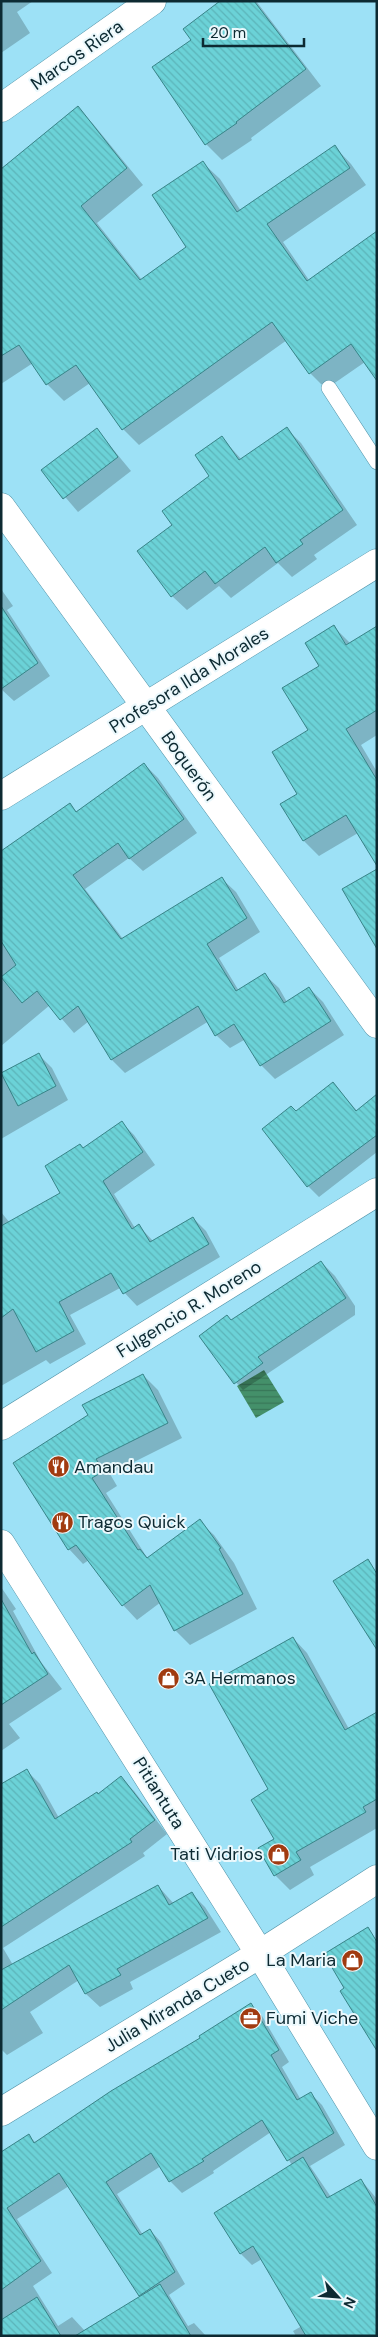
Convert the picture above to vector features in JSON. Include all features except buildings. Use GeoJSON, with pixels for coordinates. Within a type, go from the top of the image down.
{"type":"FeatureCollection","features":[{"type":"Feature","properties":{"kind":"street","name":"Marcos Riera"},"geometry":{"type":"LineString","coordinates":[[1,108],[152,1]]}},
{"type":"Feature","properties":{"kind":"street","name":"Boquerón"},"geometry":{"type":"LineString","coordinates":[[1,507],[377,1024]]}},
{"type":"Feature","properties":{"kind":"street","name":"Profesora Ilda Morales"},"geometry":{"type":"LineString","coordinates":[[1,796],[377,563]]}},
{"type":"Feature","properties":{"kind":"street","name":"Fulgencio R. Moreno"},"geometry":{"type":"LineString","coordinates":[[1,1426],[377,1192]]}},
{"type":"Feature","properties":{"kind":"street","name":"Pitiantuta"},"geometry":{"type":"LineString","coordinates":[[1,1544],[260,1954],[377,2146]]}},
{"type":"Feature","properties":{"kind":"street","name":"Julia Miranda Cueto"},"geometry":{"type":"LineString","coordinates":[[1,2112],[260,1954],[377,1879]]}},
{"type":"Feature","properties":{"kind":"lane"},"geometry":{"type":"LineString","coordinates":[[329,388],[377,462]]}},
{"type":"Feature","properties":{"kind":"shaded area"},"geometry":{"type":"Polygon","coordinates":[[[264,1370],[284,1402],[256,1418],[237,1386],[264,1370]]]}},
{"type":"Feature","properties":{"kind":"place","name":"Amandau"},"geometry":{"type":"Point","coordinates":[58,1467]}},
{"type":"Feature","properties":{"kind":"place","name":"Tragos Quick"},"geometry":{"type":"Point","coordinates":[62,1522]}},
{"type":"Feature","properties":{"kind":"place","name":"3A Hermanos"},"geometry":{"type":"Point","coordinates":[168,1678]}},
{"type":"Feature","properties":{"kind":"place","name":"Tati Vidrios"},"geometry":{"type":"Point","coordinates":[279,1854]}},
{"type":"Feature","properties":{"kind":"place","name":"La Maria"},"geometry":{"type":"Point","coordinates":[352,1960]}},
{"type":"Feature","properties":{"kind":"place","name":"Fumi Viche"},"geometry":{"type":"Point","coordinates":[250,2018]}}]}
